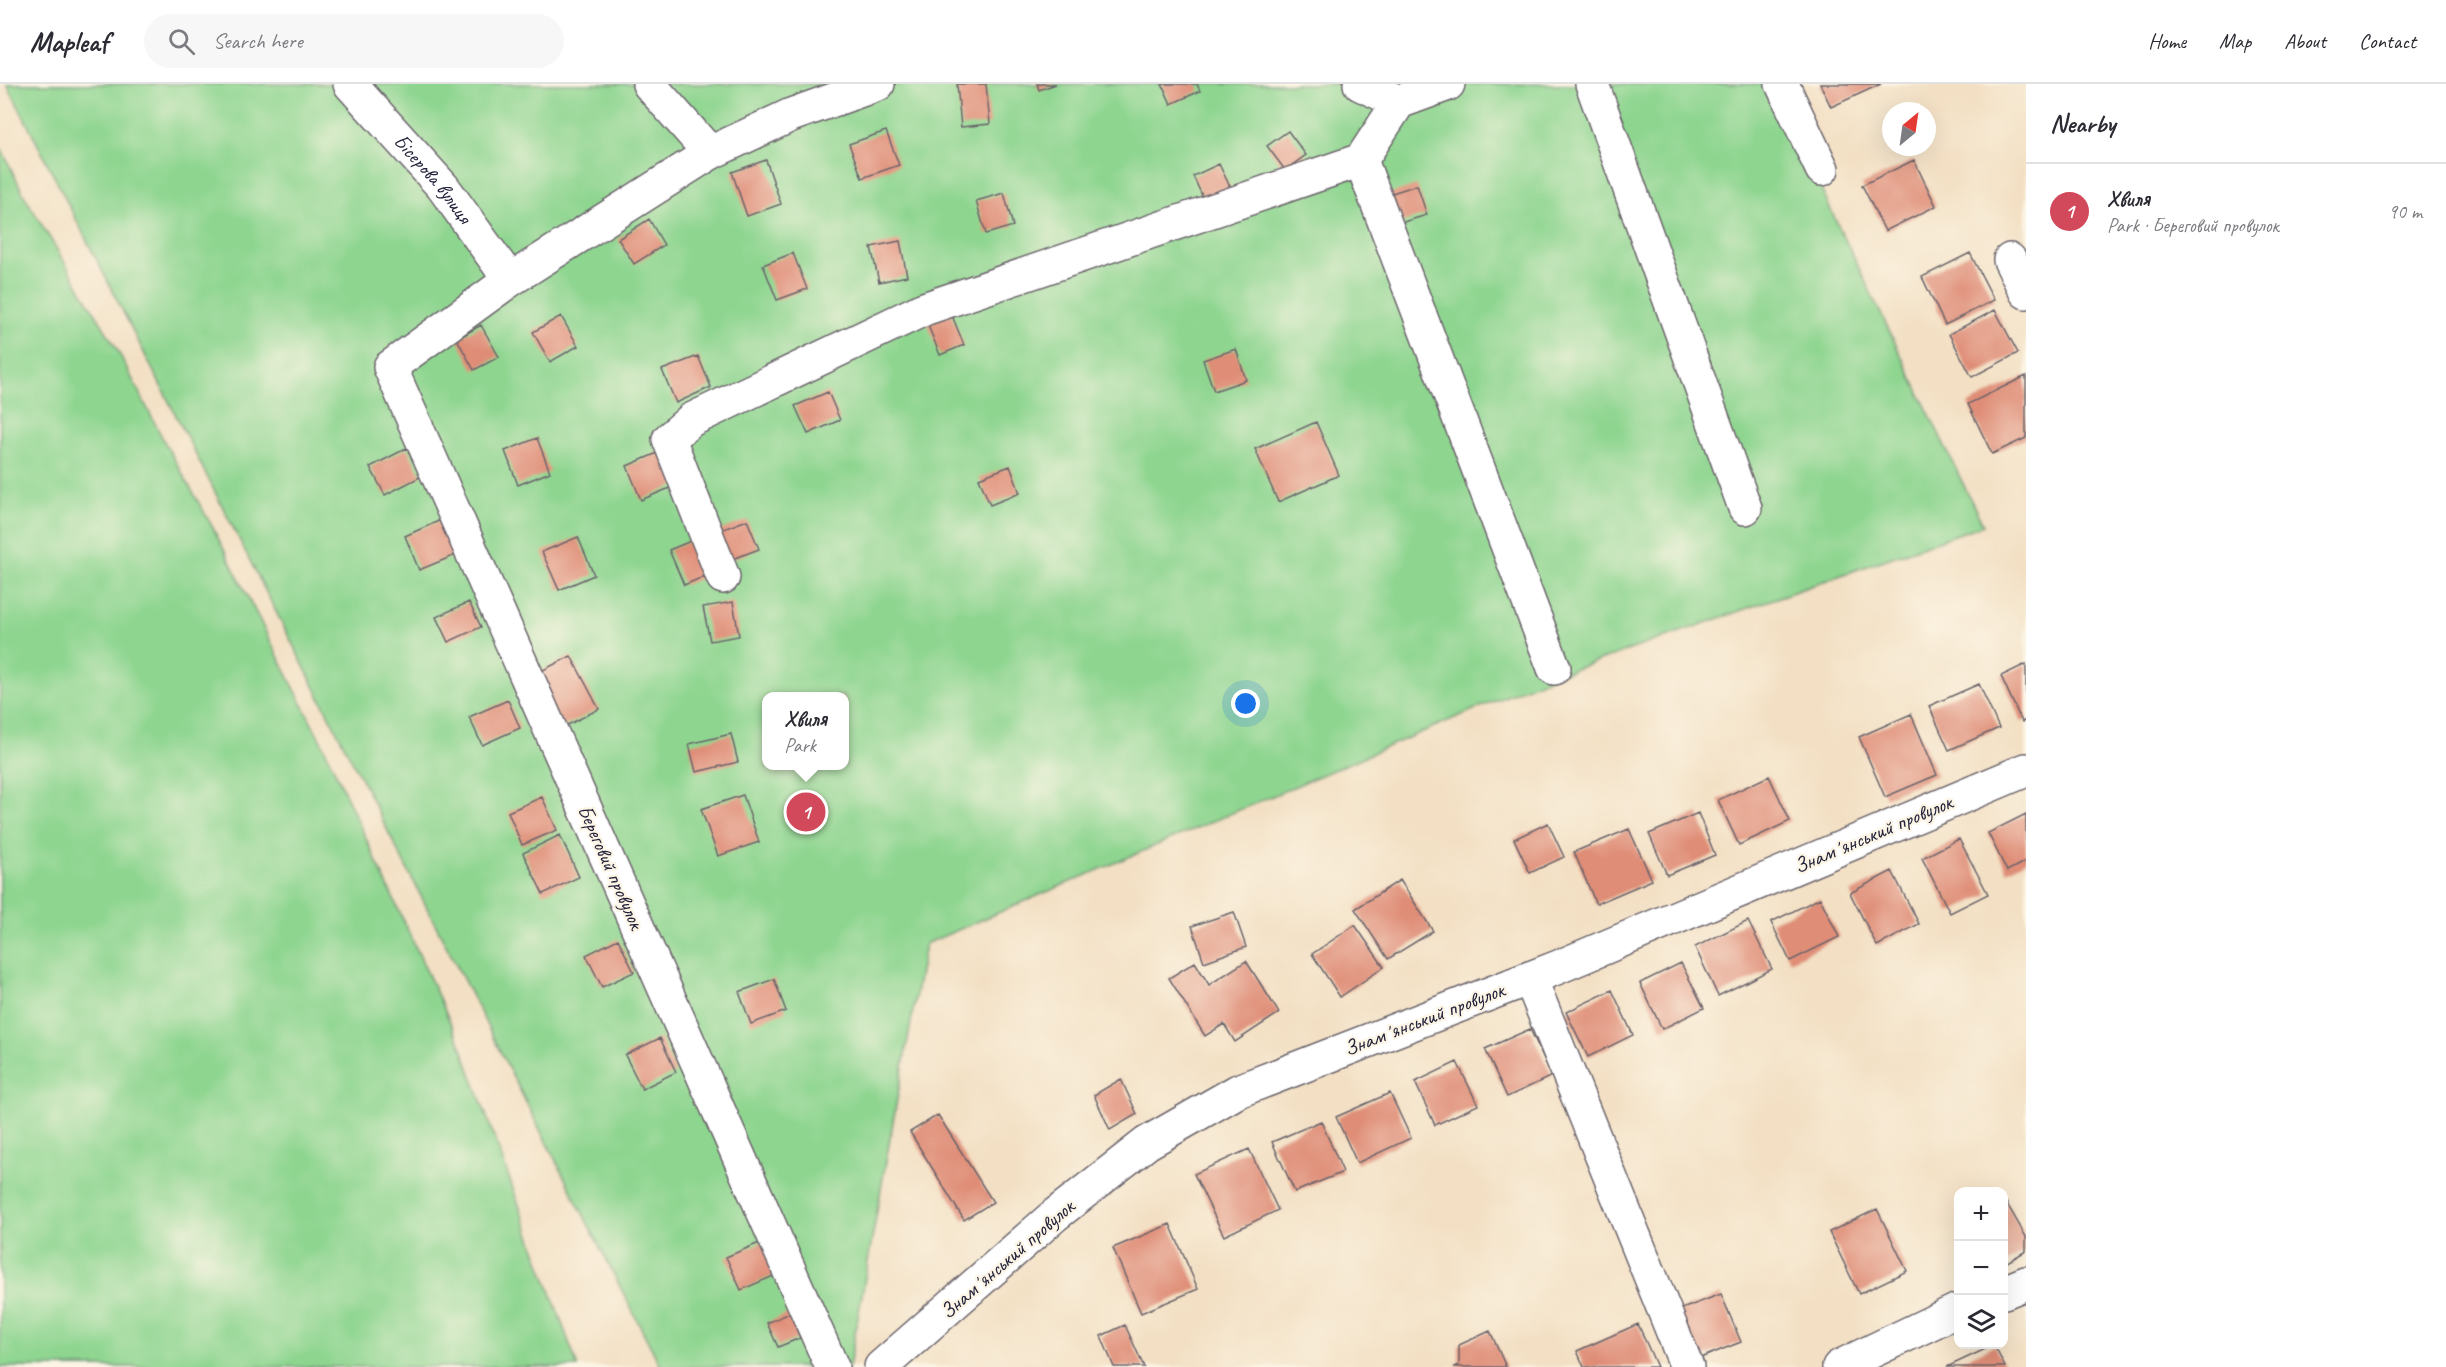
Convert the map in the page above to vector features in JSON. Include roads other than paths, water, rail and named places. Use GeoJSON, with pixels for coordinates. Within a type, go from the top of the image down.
{"type":"FeatureCollection","features":[{"type":"Feature","properties":{"kind":"street","name":"Бісерова вулиця"},"geometry":{"type":"LineString","coordinates":[[350,84],[443,187],[510,279]]}},
{"type":"Feature","properties":{"kind":"street"},"geometry":{"type":"LineString","coordinates":[[649,84],[710,153]]}},
{"type":"Feature","properties":{"kind":"street"},"geometry":{"type":"LineString","coordinates":[[510,279],[710,153],[791,115],[878,84]]}},
{"type":"Feature","properties":{"kind":"street"},"geometry":{"type":"LineString","coordinates":[[1360,84],[1399,102]]}},
{"type":"Feature","properties":{"kind":"street"},"geometry":{"type":"LineString","coordinates":[[723,577],[669,439],[691,420],[924,309],[1361,160],[1399,102],[1448,84]]}},
{"type":"Feature","properties":{"kind":"street"},"geometry":{"type":"LineString","coordinates":[[1592,84],[1745,508]]}},
{"type":"Feature","properties":{"kind":"street"},"geometry":{"type":"LineString","coordinates":[[1782,84],[1822,169]]}},
{"type":"Feature","properties":{"kind":"street"},"geometry":{"type":"LineString","coordinates":[[1361,160],[1554,668]]}},
{"type":"Feature","properties":{"kind":"street"},"geometry":{"type":"LineString","coordinates":[[2010,260],[2026,292]]}},
{"type":"Feature","properties":{"kind":"street","name":"Береговий провулок"},"geometry":{"type":"LineString","coordinates":[[510,279],[390,367],[832,1367]]}},
{"type":"Feature","properties":{"kind":"street","name":"Знамʼянський провулок"},"geometry":{"type":"LineString","coordinates":[[881,1367],[1054,1215],[1147,1143],[1238,1091],[1530,978],[2026,770]]}},
{"type":"Feature","properties":{"kind":"street"},"geometry":{"type":"LineString","coordinates":[[1530,978],[1688,1367]]}},
{"type":"Feature","properties":{"kind":"street"},"geometry":{"type":"LineString","coordinates":[[2008,1290],[2026,1283]]}},
{"type":"Feature","properties":{"kind":"street"},"geometry":{"type":"LineString","coordinates":[[1839,1367],[1954,1312]]}},
{"type":"Feature","properties":{"kind":"place","name":"Хвиля"},"geometry":{"type":"Point","coordinates":[806,812]}}]}
